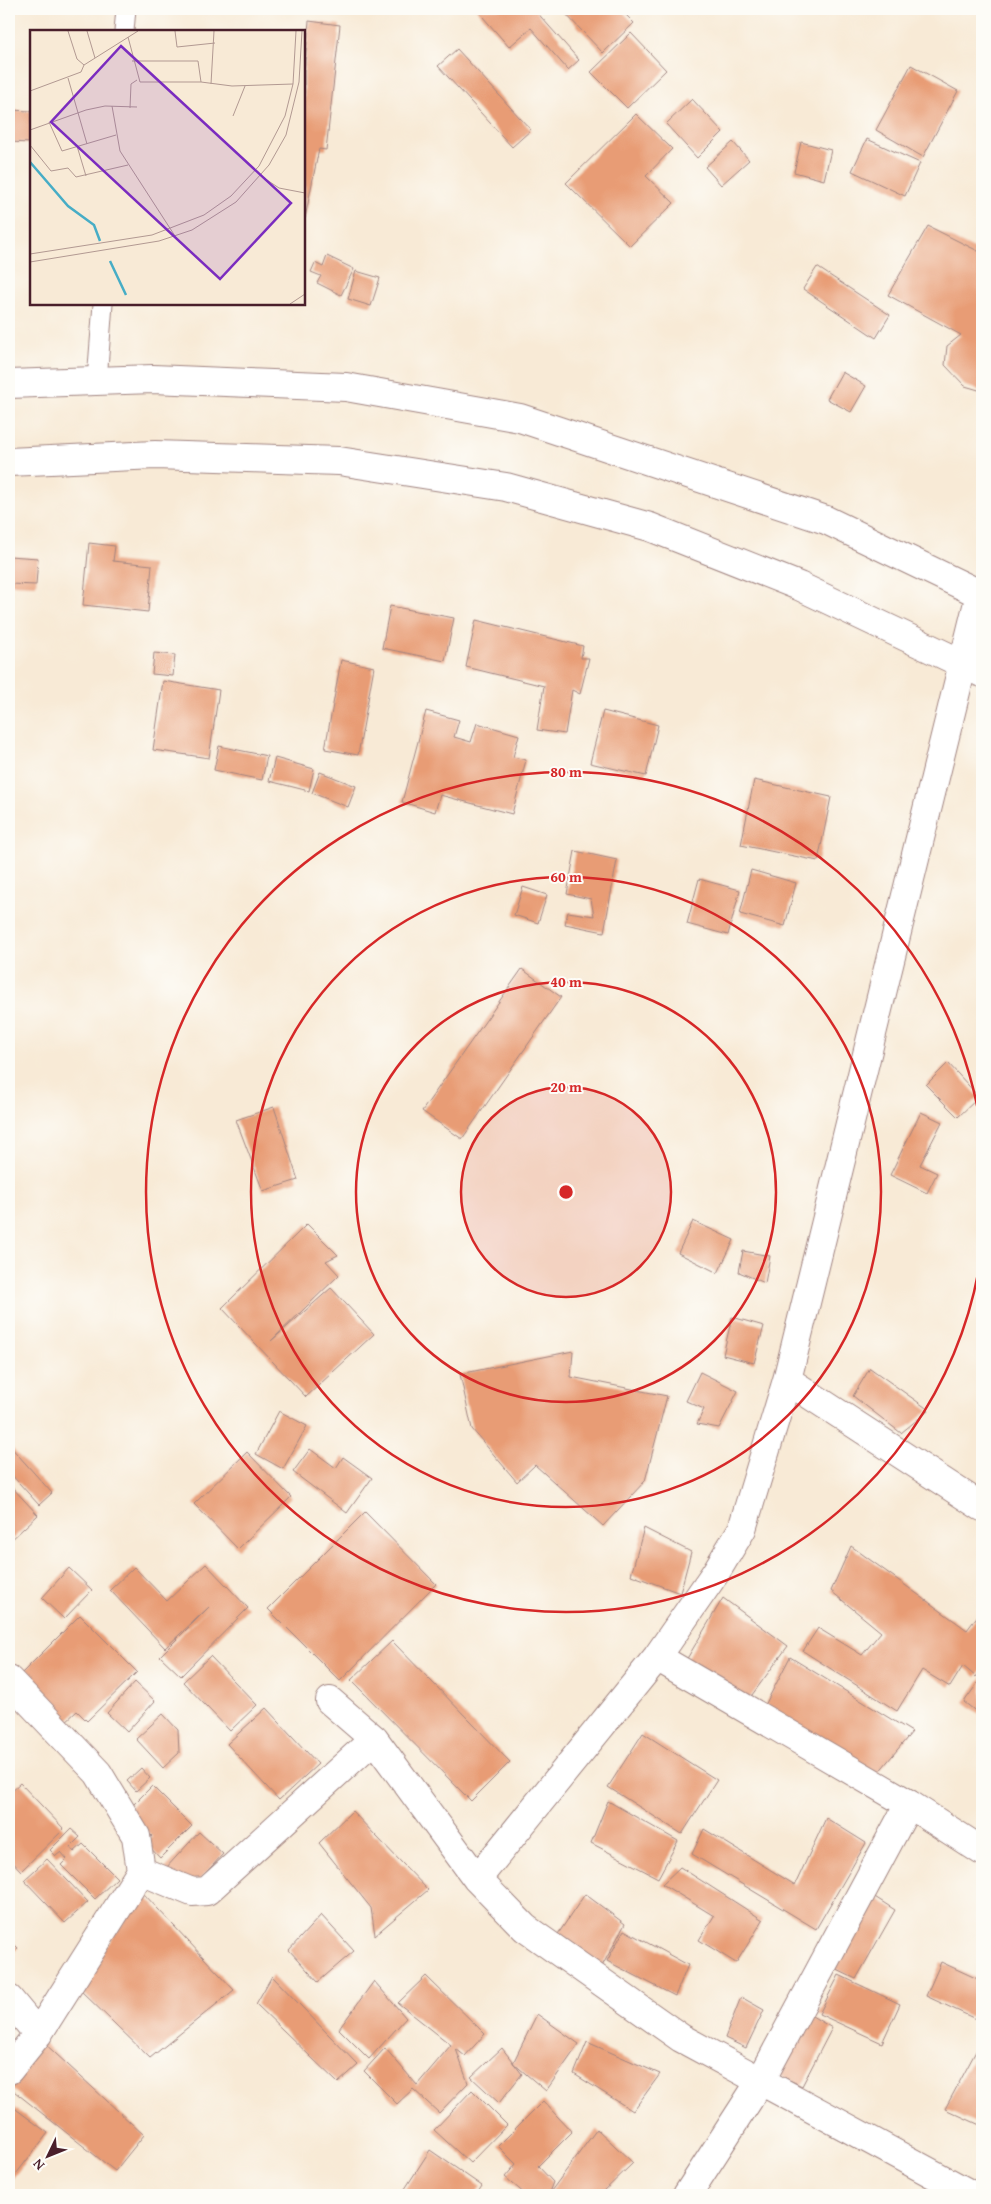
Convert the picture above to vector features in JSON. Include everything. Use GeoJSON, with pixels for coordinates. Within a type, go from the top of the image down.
{"type":"FeatureCollection","features":[{"type":"Feature","properties":{"kind":"main road"},"geometry":{"type":"LineString","coordinates":[[9,384],[153,379],[346,388],[520,418],[826,520],[981,594],[973,668],[788,1380],[742,1529],[716,1572],[657,1657],[478,1879]]}},
{"type":"Feature","properties":{"kind":"main road"},"geometry":{"type":"LineString","coordinates":[[9,460],[155,455],[339,461],[506,487],[650,527],[799,586],[973,668]]}},
{"type":"Feature","properties":{"kind":"main road"},"geometry":{"type":"LineString","coordinates":[[788,1380],[982,1507]]}},
{"type":"Feature","properties":{"kind":"main road"},"geometry":{"type":"LineString","coordinates":[[657,1657],[909,1804],[982,1851]]}},
{"type":"Feature","properties":{"kind":"main road"},"geometry":{"type":"LineString","coordinates":[[9,1680],[98,1773],[136,1836],[141,1870],[38,2034],[9,2070]]}},
{"type":"Feature","properties":{"kind":"main road"},"geometry":{"type":"LineString","coordinates":[[330,1701],[374,1739],[478,1879],[526,1928],[681,2038],[972,2195]]}},
{"type":"Feature","properties":{"kind":"main road"},"geometry":{"type":"LineString","coordinates":[[141,1870],[192,1892],[206,1891],[374,1739]]}},
{"type":"Feature","properties":{"kind":"main road"},"geometry":{"type":"LineString","coordinates":[[687,2195],[760,2082],[909,1804]]}},
{"type":"Feature","properties":{"kind":"main road"},"geometry":{"type":"LineString","coordinates":[[9,1999],[38,2034]]}},
{"type":"Feature","properties":{"kind":"lane"},"geometry":{"type":"LineString","coordinates":[[124,30],[126,9]]}},
{"type":"Feature","properties":{"kind":"lane"},"geometry":{"type":"LineString","coordinates":[[97,380],[103,305]]}},
{"type":"Feature","properties":{"kind":"building"},"geometry":{"type":"Polygon","coordinates":[[[476,9],[534,9],[579,60],[568,70],[531,28],[509,47],[476,9]]]}},
{"type":"Feature","properties":{"kind":"building"},"geometry":{"type":"Polygon","coordinates":[[[561,9],[620,9],[634,23],[603,53],[561,9]]]}},
{"type":"Feature","properties":{"kind":"building"},"geometry":{"type":"Polygon","coordinates":[[[309,21],[340,25],[326,150],[319,149],[305,218],[305,61],[309,21]]]}},
{"type":"Feature","properties":{"kind":"building"},"geometry":{"type":"Polygon","coordinates":[[[631,33],[666,70],[627,108],[591,72],[631,33]]]}},
{"type":"Feature","properties":{"kind":"building"},"geometry":{"type":"Polygon","coordinates":[[[457,49],[531,130],[512,147],[438,66],[457,49]]]}},
{"type":"Feature","properties":{"kind":"building"},"geometry":{"type":"Polygon","coordinates":[[[911,65],[958,91],[923,157],[876,130],[911,65]]]}},
{"type":"Feature","properties":{"kind":"building"},"geometry":{"type":"Polygon","coordinates":[[[692,99],[723,132],[697,158],[666,124],[692,99]]]}},
{"type":"Feature","properties":{"kind":"building"},"geometry":{"type":"Polygon","coordinates":[[[9,110],[30,111],[30,143],[9,142],[9,110]]]}},
{"type":"Feature","properties":{"kind":"building"},"geometry":{"type":"Polygon","coordinates":[[[636,114],[672,149],[646,176],[674,203],[630,246],[566,183],[636,114]]]}},
{"type":"Feature","properties":{"kind":"building"},"geometry":{"type":"Polygon","coordinates":[[[867,139],[920,163],[905,196],[852,171],[867,139]]]}},
{"type":"Feature","properties":{"kind":"building"},"geometry":{"type":"Polygon","coordinates":[[[733,142],[749,160],[721,185],[705,167],[733,142]]]}},
{"type":"Feature","properties":{"kind":"building"},"geometry":{"type":"Polygon","coordinates":[[[801,142],[831,150],[824,180],[794,172],[801,142]]]}},
{"type":"Feature","properties":{"kind":"building"},"geometry":{"type":"Polygon","coordinates":[[[928,226],[982,253],[982,391],[965,386],[945,365],[947,346],[961,335],[888,295],[928,226]]]}},
{"type":"Feature","properties":{"kind":"building"},"geometry":{"type":"Polygon","coordinates":[[[327,256],[354,269],[341,295],[317,283],[321,276],[311,272],[315,263],[323,267],[327,256]]]}},
{"type":"Feature","properties":{"kind":"building"},"geometry":{"type":"Polygon","coordinates":[[[817,267],[890,315],[876,338],[803,289],[817,267]]]}},
{"type":"Feature","properties":{"kind":"building"},"geometry":{"type":"Polygon","coordinates":[[[356,271],[380,278],[371,306],[348,299],[356,271]]]}},
{"type":"Feature","properties":{"kind":"building"},"geometry":{"type":"Polygon","coordinates":[[[842,372],[866,386],[851,412],[827,399],[842,372]]]}},
{"type":"Feature","properties":{"kind":"building"},"geometry":{"type":"Polygon","coordinates":[[[89,543],[115,546],[113,561],[152,565],[148,612],[83,605],[89,543]]]}},
{"type":"Feature","properties":{"kind":"building"},"geometry":{"type":"Polygon","coordinates":[[[9,556],[38,558],[36,585],[9,584],[9,556]]]}},
{"type":"Feature","properties":{"kind":"building"},"geometry":{"type":"Polygon","coordinates":[[[390,606],[454,618],[445,661],[382,648],[390,606]]]}},
{"type":"Feature","properties":{"kind":"building"},"geometry":{"type":"Polygon","coordinates":[[[476,620],[583,646],[581,658],[589,658],[580,694],[572,690],[565,734],[537,730],[544,686],[466,667],[476,620]]]}},
{"type":"Feature","properties":{"kind":"building"},"geometry":{"type":"Polygon","coordinates":[[[154,653],[175,655],[173,676],[152,674],[154,653]]]}},
{"type":"Feature","properties":{"kind":"building"},"geometry":{"type":"Polygon","coordinates":[[[341,660],[374,667],[358,755],[325,749],[341,660]]]}},
{"type":"Feature","properties":{"kind":"building"},"geometry":{"type":"Polygon","coordinates":[[[163,681],[219,690],[209,758],[153,750],[163,681]]]}},
{"type":"Feature","properties":{"kind":"building"},"geometry":{"type":"Polygon","coordinates":[[[426,711],[459,720],[454,737],[471,742],[477,723],[519,735],[513,757],[526,760],[512,814],[440,795],[435,812],[402,802],[426,711]]]}},
{"type":"Feature","properties":{"kind":"building"},"geometry":{"type":"Polygon","coordinates":[[[603,711],[658,725],[646,776],[590,763],[603,711]]]}},
{"type":"Feature","properties":{"kind":"building"},"geometry":{"type":"Polygon","coordinates":[[[219,746],[267,756],[262,780],[214,770],[219,746]]]}},
{"type":"Feature","properties":{"kind":"building"},"geometry":{"type":"Polygon","coordinates":[[[275,758],[314,769],[309,791],[269,781],[275,758]]]}},
{"type":"Feature","properties":{"kind":"building"},"geometry":{"type":"Polygon","coordinates":[[[320,772],[356,786],[348,807],[312,793],[320,772]]]}},
{"type":"Feature","properties":{"kind":"building"},"geometry":{"type":"Polygon","coordinates":[[[754,780],[831,797],[818,861],[741,845],[754,780]]]}},
{"type":"Feature","properties":{"kind":"building"},"geometry":{"type":"Polygon","coordinates":[[[575,851],[617,860],[604,932],[565,924],[568,912],[594,916],[591,899],[567,894],[575,851]]]}},
{"type":"Feature","properties":{"kind":"building"},"geometry":{"type":"Polygon","coordinates":[[[751,870],[796,883],[785,926],[740,914],[751,870]]]}},
{"type":"Feature","properties":{"kind":"building"},"geometry":{"type":"Polygon","coordinates":[[[699,879],[740,890],[728,935],[687,924],[699,879]]]}},
{"type":"Feature","properties":{"kind":"building"},"geometry":{"type":"Polygon","coordinates":[[[523,887],[547,895],[538,923],[514,915],[523,887]]]}},
{"type":"Feature","properties":{"kind":"building"},"geometry":{"type":"Polygon","coordinates":[[[522,969],[561,997],[462,1139],[422,1111],[522,969]]]}},
{"type":"Feature","properties":{"kind":"building"},"geometry":{"type":"Polygon","coordinates":[[[948,1063],[979,1097],[958,1117],[926,1085],[948,1063]]]}},
{"type":"Feature","properties":{"kind":"building"},"geometry":{"type":"Polygon","coordinates":[[[274,1107],[298,1180],[263,1191],[236,1120],[274,1107]]]}},
{"type":"Feature","properties":{"kind":"building"},"geometry":{"type":"Polygon","coordinates":[[[921,1112],[942,1122],[920,1165],[937,1173],[927,1193],[890,1175],[921,1112]]]}},
{"type":"Feature","properties":{"kind":"building"},"geometry":{"type":"Polygon","coordinates":[[[693,1221],[734,1240],[718,1273],[678,1253],[693,1221]]]}},
{"type":"Feature","properties":{"kind":"building"},"geometry":{"type":"Polygon","coordinates":[[[307,1224],[338,1255],[326,1261],[339,1275],[271,1341],[331,1288],[374,1334],[306,1397],[222,1308],[307,1224]]]}},
{"type":"Feature","properties":{"kind":"building"},"geometry":{"type":"Polygon","coordinates":[[[743,1251],[770,1256],[765,1283],[739,1272],[743,1251]]]}},
{"type":"Feature","properties":{"kind":"building"},"geometry":{"type":"Polygon","coordinates":[[[732,1317],[764,1326],[754,1363],[723,1355],[732,1317]]]}},
{"type":"Feature","properties":{"kind":"building"},"geometry":{"type":"Polygon","coordinates":[[[573,1351],[571,1377],[667,1396],[645,1481],[603,1526],[535,1465],[517,1482],[472,1429],[460,1374],[573,1351]]]}},
{"type":"Feature","properties":{"kind":"building"},"geometry":{"type":"Polygon","coordinates":[[[870,1368],[929,1410],[901,1433],[853,1396],[870,1368]]]}},
{"type":"Feature","properties":{"kind":"building"},"geometry":{"type":"Polygon","coordinates":[[[700,1372],[738,1391],[719,1428],[697,1424],[704,1409],[686,1401],[700,1372]]]}},
{"type":"Feature","properties":{"kind":"building"},"geometry":{"type":"Polygon","coordinates":[[[279,1411],[307,1426],[283,1469],[256,1454],[279,1411]]]}},
{"type":"Feature","properties":{"kind":"building"},"geometry":{"type":"Polygon","coordinates":[[[9,1445],[52,1493],[39,1505],[9,1472],[9,1445]]]}},
{"type":"Feature","properties":{"kind":"building"},"geometry":{"type":"Polygon","coordinates":[[[310,1449],[336,1468],[343,1457],[372,1478],[347,1513],[293,1472],[310,1449]]]}},
{"type":"Feature","properties":{"kind":"building"},"geometry":{"type":"Polygon","coordinates":[[[247,1452],[291,1497],[238,1549],[194,1504],[247,1452]]]}},
{"type":"Feature","properties":{"kind":"building"},"geometry":{"type":"Polygon","coordinates":[[[9,1484],[38,1515],[9,1542],[9,1484]]]}},
{"type":"Feature","properties":{"kind":"building"},"geometry":{"type":"Polygon","coordinates":[[[365,1512],[436,1584],[340,1681],[268,1609],[365,1512]]]}},
{"type":"Feature","properties":{"kind":"building"},"geometry":{"type":"Polygon","coordinates":[[[644,1528],[691,1552],[680,1593],[631,1575],[644,1528]]]}},
{"type":"Feature","properties":{"kind":"building"},"geometry":{"type":"Polygon","coordinates":[[[851,1546],[967,1630],[982,1610],[982,1669],[976,1677],[963,1666],[950,1687],[922,1670],[897,1711],[803,1651],[818,1628],[862,1655],[881,1632],[831,1591],[851,1546]]]}},
{"type":"Feature","properties":{"kind":"building"},"geometry":{"type":"Polygon","coordinates":[[[206,1564],[248,1608],[181,1676],[160,1656],[209,1607],[165,1648],[110,1590],[134,1567],[167,1601],[206,1564]]]}},
{"type":"Feature","properties":{"kind":"building"},"geometry":{"type":"Polygon","coordinates":[[[69,1568],[92,1590],[64,1619],[42,1598],[69,1568]]]}},
{"type":"Feature","properties":{"kind":"building"},"geometry":{"type":"Polygon","coordinates":[[[723,1598],[788,1646],[749,1699],[685,1662],[723,1598]]]}},
{"type":"Feature","properties":{"kind":"building"},"geometry":{"type":"Polygon","coordinates":[[[80,1615],[137,1672],[87,1721],[77,1711],[64,1723],[18,1677],[80,1615]]]}},
{"type":"Feature","properties":{"kind":"building"},"geometry":{"type":"Polygon","coordinates":[[[392,1641],[510,1762],[471,1801],[351,1680],[392,1641]]]}},
{"type":"Feature","properties":{"kind":"building"},"geometry":{"type":"Polygon","coordinates":[[[210,1656],[257,1705],[230,1731],[183,1682],[210,1656]]]}},
{"type":"Feature","properties":{"kind":"building"},"geometry":{"type":"Polygon","coordinates":[[[790,1657],[912,1732],[873,1779],[762,1711],[790,1657]]]}},
{"type":"Feature","properties":{"kind":"building"},"geometry":{"type":"Polygon","coordinates":[[[982,1677],[982,1716],[964,1702],[982,1677]]]}},
{"type":"Feature","properties":{"kind":"building"},"geometry":{"type":"Polygon","coordinates":[[[135,1682],[155,1701],[127,1732],[107,1713],[135,1682]]]}},
{"type":"Feature","properties":{"kind":"building"},"geometry":{"type":"Polygon","coordinates":[[[266,1708],[318,1764],[279,1800],[227,1744],[266,1708]]]}},
{"type":"Feature","properties":{"kind":"building"},"geometry":{"type":"Polygon","coordinates":[[[163,1714],[178,1730],[179,1753],[163,1768],[136,1739],[163,1714]]]}},
{"type":"Feature","properties":{"kind":"building"},"geometry":{"type":"Polygon","coordinates":[[[643,1733],[717,1780],[682,1834],[608,1787],[643,1733]]]}},
{"type":"Feature","properties":{"kind":"building"},"geometry":{"type":"Polygon","coordinates":[[[141,1768],[150,1778],[136,1791],[127,1781],[141,1768]]]}},
{"type":"Feature","properties":{"kind":"building"},"geometry":{"type":"Polygon","coordinates":[[[20,1783],[64,1829],[21,1871],[9,1858],[9,1793],[20,1783]]]}},
{"type":"Feature","properties":{"kind":"building"},"geometry":{"type":"Polygon","coordinates":[[[152,1786],[192,1826],[160,1858],[145,1842],[152,1836],[127,1811],[152,1786]]]}},
{"type":"Feature","properties":{"kind":"building"},"geometry":{"type":"Polygon","coordinates":[[[608,1801],[678,1841],[658,1878],[591,1843],[608,1801]]]}},
{"type":"Feature","properties":{"kind":"building"},"geometry":{"type":"Polygon","coordinates":[[[352,1811],[428,1890],[375,1935],[371,1908],[319,1843],[352,1811]]]}},
{"type":"Feature","properties":{"kind":"building"},"geometry":{"type":"Polygon","coordinates":[[[826,1818],[866,1843],[816,1929],[692,1854],[704,1829],[795,1885],[826,1818]]]}},
{"type":"Feature","properties":{"kind":"building"},"geometry":{"type":"Polygon","coordinates":[[[71,1829],[80,1837],[70,1847],[74,1852],[83,1844],[117,1878],[95,1899],[61,1865],[67,1859],[61,1852],[56,1856],[50,1850],[71,1829]]]}},
{"type":"Feature","properties":{"kind":"building"},"geometry":{"type":"Polygon","coordinates":[[[199,1832],[223,1854],[189,1891],[165,1869],[199,1832]]]}},
{"type":"Feature","properties":{"kind":"building"},"geometry":{"type":"Polygon","coordinates":[[[47,1859],[88,1902],[65,1923],[24,1880],[47,1859]]]}},
{"type":"Feature","properties":{"kind":"building"},"geometry":{"type":"Polygon","coordinates":[[[680,1867],[763,1920],[736,1963],[699,1940],[714,1916],[662,1884],[680,1867]]]}},
{"type":"Feature","properties":{"kind":"building"},"geometry":{"type":"Polygon","coordinates":[[[867,1892],[895,1910],[856,1979],[831,1967],[867,1892]]]}},
{"type":"Feature","properties":{"kind":"building"},"geometry":{"type":"Polygon","coordinates":[[[143,1893],[234,1990],[150,2058],[78,1988],[143,1893]]]}},
{"type":"Feature","properties":{"kind":"building"},"geometry":{"type":"Polygon","coordinates":[[[585,1894],[625,1924],[600,1970],[554,1940],[585,1894]]]}},
{"type":"Feature","properties":{"kind":"building"},"geometry":{"type":"Polygon","coordinates":[[[321,1915],[354,1951],[318,1982],[289,1950],[321,1915]]]}},
{"type":"Feature","properties":{"kind":"building"},"geometry":{"type":"Polygon","coordinates":[[[624,1930],[688,1965],[675,1996],[607,1961],[624,1930]]]}},
{"type":"Feature","properties":{"kind":"building"},"geometry":{"type":"Polygon","coordinates":[[[9,1939],[18,1948],[9,1957],[9,1939]]]}},
{"type":"Feature","properties":{"kind":"building"},"geometry":{"type":"Polygon","coordinates":[[[941,1962],[982,1981],[982,2022],[926,1996],[941,1962]]]}},
{"type":"Feature","properties":{"kind":"building"},"geometry":{"type":"Polygon","coordinates":[[[839,1975],[900,2004],[882,2043],[819,2014],[839,1975]]]}},
{"type":"Feature","properties":{"kind":"building"},"geometry":{"type":"Polygon","coordinates":[[[272,1976],[358,2065],[338,2083],[256,2004],[272,1976]]]}},
{"type":"Feature","properties":{"kind":"building"},"geometry":{"type":"Polygon","coordinates":[[[426,1976],[485,2034],[465,2056],[456,2049],[468,2083],[439,2113],[413,2089],[397,2104],[364,2071],[385,2048],[417,2085],[451,2045],[398,2003],[426,1976]]]}},
{"type":"Feature","properties":{"kind":"building"},"geometry":{"type":"Polygon","coordinates":[[[374,1981],[406,2018],[369,2059],[339,2029],[374,1981]]]}},
{"type":"Feature","properties":{"kind":"building"},"geometry":{"type":"Polygon","coordinates":[[[741,1997],[764,2010],[746,2048],[725,2038],[741,1997]]]}},
{"type":"Feature","properties":{"kind":"building"},"geometry":{"type":"Polygon","coordinates":[[[802,2010],[832,2028],[802,2086],[771,2071],[802,2010]]]}},
{"type":"Feature","properties":{"kind":"building"},"geometry":{"type":"Polygon","coordinates":[[[537,2014],[579,2044],[546,2091],[513,2063],[537,2014]]]}},
{"type":"Feature","properties":{"kind":"building"},"geometry":{"type":"Polygon","coordinates":[[[982,2040],[982,2126],[945,2109],[982,2040]]]}},
{"type":"Feature","properties":{"kind":"building"},"geometry":{"type":"Polygon","coordinates":[[[42,2041],[144,2135],[115,2171],[10,2088],[42,2041]]]}},
{"type":"Feature","properties":{"kind":"building"},"geometry":{"type":"Polygon","coordinates":[[[587,2042],[660,2074],[633,2111],[574,2074],[587,2042]]]}},
{"type":"Feature","properties":{"kind":"building"},"geometry":{"type":"Polygon","coordinates":[[[502,2048],[522,2074],[499,2103],[471,2077],[502,2048]]]}},
{"type":"Feature","properties":{"kind":"building"},"geometry":{"type":"Polygon","coordinates":[[[472,2090],[507,2125],[470,2163],[434,2130],[472,2090]]]}},
{"type":"Feature","properties":{"kind":"building"},"geometry":{"type":"Polygon","coordinates":[[[543,2101],[572,2132],[538,2166],[553,2182],[548,2195],[526,2195],[505,2177],[516,2164],[498,2146],[543,2101]]]}},
{"type":"Feature","properties":{"kind":"building"},"geometry":{"type":"Polygon","coordinates":[[[9,2104],[48,2133],[9,2183],[9,2104]]]}},
{"type":"Feature","properties":{"kind":"building"},"geometry":{"type":"Polygon","coordinates":[[[597,2129],[633,2163],[600,2195],[558,2195],[551,2191],[597,2129]]]}},
{"type":"Feature","properties":{"kind":"building"},"geometry":{"type":"Polygon","coordinates":[[[430,2150],[482,2186],[476,2195],[401,2195],[430,2150]]]}}]}
